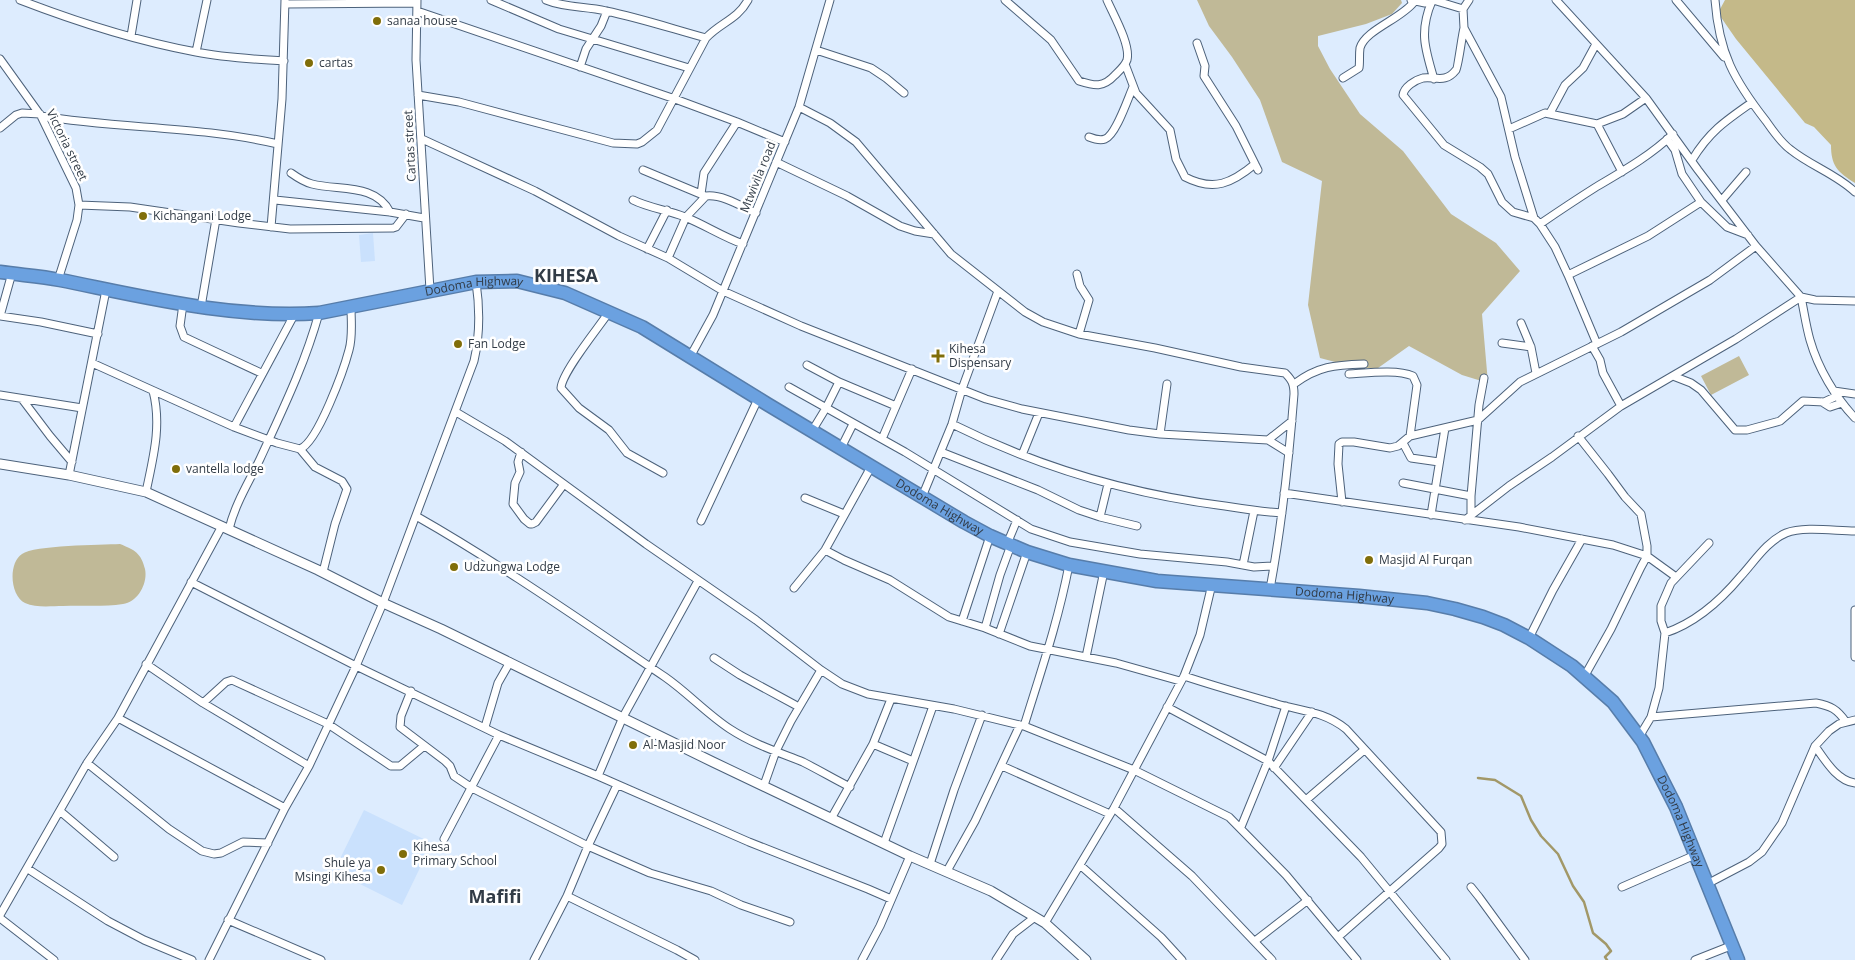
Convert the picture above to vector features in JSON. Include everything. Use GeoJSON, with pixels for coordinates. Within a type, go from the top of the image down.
{"type":"FeatureCollection","features":[{"type":"Feature","properties":{"kind":"highway","name":"Dodoma Highway"},"geometry":{"type":"LineString","coordinates":[[6,273],[58,280],[183,304],[265,314],[294,315],[320,313],[476,282],[517,281],[543,286],[566,293],[642,327],[922,497],[990,536],[1027,552],[1069,565],[1157,581],[1383,598],[1428,603],[1484,617],[1504,625],[1545,647],[1584,677],[1613,702],[1639,737],[1676,807],[1738,960]]}},
{"type":"Feature","properties":{"kind":"street"},"geometry":{"type":"LineString","coordinates":[[131,36],[137,0]]}},
{"type":"Feature","properties":{"kind":"street"},"geometry":{"type":"LineString","coordinates":[[196,52],[207,0]]}},
{"type":"Feature","properties":{"kind":"street"},"geometry":{"type":"LineString","coordinates":[[491,0],[559,29],[591,40],[689,68]]}},
{"type":"Feature","properties":{"kind":"street"},"geometry":{"type":"LineString","coordinates":[[546,0],[607,11],[706,38]]}},
{"type":"Feature","properties":{"kind":"street"},"geometry":{"type":"LineString","coordinates":[[418,95],[459,102],[613,143],[630,145],[642,142],[657,130],[706,38],[736,16],[748,0]]}},
{"type":"Feature","properties":{"kind":"street","name":"Mtwivila road"},"geometry":{"type":"LineString","coordinates":[[690,357],[713,316],[724,291],[799,107],[830,0]]}},
{"type":"Feature","properties":{"kind":"street"},"geometry":{"type":"LineString","coordinates":[[1006,0],[1050,40],[1079,81],[1103,85],[1125,64],[1127,57],[1124,40],[1107,0]]}},
{"type":"Feature","properties":{"kind":"street"},"geometry":{"type":"LineString","coordinates":[[1469,0],[1463,9],[1464,28],[1457,70],[1444,79],[1426,78],[1417,80],[1404,90],[1404,98],[1444,145],[1488,174],[1502,202],[1513,212],[1534,218]]}},
{"type":"Feature","properties":{"kind":"street"},"geometry":{"type":"LineString","coordinates":[[1556,0],[1646,98],[1670,137],[1692,160],[1756,246],[1801,298],[1812,349],[1842,403],[1855,418]]}},
{"type":"Feature","properties":{"kind":"street"},"geometry":{"type":"LineString","coordinates":[[1676,0],[1727,60]]}},
{"type":"Feature","properties":{"kind":"street"},"geometry":{"type":"LineString","coordinates":[[1715,0],[1718,32],[1727,60],[1751,103],[1790,149],[1840,180],[1855,192]]}},
{"type":"Feature","properties":{"kind":"street"},"geometry":{"type":"LineString","coordinates":[[24,1],[68,18],[196,52],[230,58],[284,62]]}},
{"type":"Feature","properties":{"kind":"street"},"geometry":{"type":"LineString","coordinates":[[1343,78],[1359,68],[1360,49],[1363,42],[1380,27],[1404,13],[1413,1],[1433,1],[1463,9]]}},
{"type":"Feature","properties":{"kind":"street"},"geometry":{"type":"LineString","coordinates":[[1433,1],[1424,28],[1424,40],[1434,79]]}},
{"type":"Feature","properties":{"kind":"street"},"geometry":{"type":"LineString","coordinates":[[271,227],[284,62],[285,2],[417,5],[580,67],[737,122],[784,142]]}},
{"type":"Feature","properties":{"kind":"street","name":"Cartas street"},"geometry":{"type":"LineString","coordinates":[[417,5],[416,60],[422,139],[424,218],[430,290]]}},
{"type":"Feature","properties":{"kind":"street"},"geometry":{"type":"LineString","coordinates":[[580,67],[586,49],[601,26],[607,11]]}},
{"type":"Feature","properties":{"kind":"street"},"geometry":{"type":"LineString","coordinates":[[1464,28],[1475,52],[1501,97],[1515,157],[1534,218],[1555,247],[1568,275],[1600,360],[1603,373],[1620,406]]}},
{"type":"Feature","properties":{"kind":"street"},"geometry":{"type":"LineString","coordinates":[[1125,64],[1136,93],[1170,130],[1176,159],[1185,177],[1205,184],[1224,183],[1238,178],[1256,167],[1236,126],[1204,76],[1205,66],[1197,43]]}},
{"type":"Feature","properties":{"kind":"street"},"geometry":{"type":"LineString","coordinates":[[1550,113],[1565,85],[1582,68],[1596,44]]}},
{"type":"Feature","properties":{"kind":"street"},"geometry":{"type":"LineString","coordinates":[[816,50],[871,68],[904,92]]}},
{"type":"Feature","properties":{"kind":"street","name":"Victoria street"},"geometry":{"type":"LineString","coordinates":[[0,59],[41,115],[72,179],[79,205],[72,240],[58,280]]}},
{"type":"Feature","properties":{"kind":"street"},"geometry":{"type":"LineString","coordinates":[[1089,137],[1099,140],[1110,136],[1133,87]]}},
{"type":"Feature","properties":{"kind":"street"},"geometry":{"type":"LineString","coordinates":[[1509,129],[1538,115],[1550,113],[1597,124],[1623,114],[1646,98]]}},
{"type":"Feature","properties":{"kind":"street"},"geometry":{"type":"LineString","coordinates":[[1692,160],[1703,141],[1722,123],[1751,103]]}},
{"type":"Feature","properties":{"kind":"street"},"geometry":{"type":"LineString","coordinates":[[799,107],[830,122],[856,142],[951,254],[1025,312],[1043,322],[1079,334],[1285,373],[1294,384],[1292,421],[1282,513],[1270,589]]}},
{"type":"Feature","properties":{"kind":"street"},"geometry":{"type":"LineString","coordinates":[[0,128],[16,115],[22,113],[65,120],[171,130],[218,132],[278,144]]}},
{"type":"Feature","properties":{"kind":"street"},"geometry":{"type":"LineString","coordinates":[[668,258],[686,217],[703,195],[704,173],[737,122]]}},
{"type":"Feature","properties":{"kind":"street"},"geometry":{"type":"LineString","coordinates":[[1597,124],[1622,172]]}},
{"type":"Feature","properties":{"kind":"street"},"geometry":{"type":"LineString","coordinates":[[1540,224],[1656,150],[1670,137]]}},
{"type":"Feature","properties":{"kind":"street"},"geometry":{"type":"LineString","coordinates":[[1670,137],[1682,174],[1701,202],[1727,227],[1749,236]]}},
{"type":"Feature","properties":{"kind":"street"},"geometry":{"type":"LineString","coordinates":[[422,139],[535,191],[668,258],[724,291],[802,326],[1005,405],[1091,424],[1160,434],[1268,440],[1289,453]]}},
{"type":"Feature","properties":{"kind":"street"},"geometry":{"type":"LineString","coordinates":[[776,162],[847,196],[900,226],[934,234]]}},
{"type":"Feature","properties":{"kind":"street"},"geometry":{"type":"LineString","coordinates":[[643,170],[703,195],[728,200],[756,213]]}},
{"type":"Feature","properties":{"kind":"street"},"geometry":{"type":"LineString","coordinates":[[1722,200],[1746,172]]}},
{"type":"Feature","properties":{"kind":"street"},"geometry":{"type":"LineString","coordinates":[[291,174],[313,184],[368,193],[383,202],[390,212]]}},
{"type":"Feature","properties":{"kind":"street"},"geometry":{"type":"LineString","coordinates":[[274,200],[390,212],[424,218]]}},
{"type":"Feature","properties":{"kind":"street"},"geometry":{"type":"LineString","coordinates":[[632,200],[645,206],[667,210],[686,217],[726,238],[743,244]]}},
{"type":"Feature","properties":{"kind":"street"},"geometry":{"type":"LineString","coordinates":[[1568,275],[1648,236],[1701,202]]}},
{"type":"Feature","properties":{"kind":"street"},"geometry":{"type":"LineString","coordinates":[[79,205],[130,207],[290,229],[393,228],[396,227],[406,214]]}},
{"type":"Feature","properties":{"kind":"street"},"geometry":{"type":"LineString","coordinates":[[647,249],[667,210]]}},
{"type":"Feature","properties":{"kind":"street"},"geometry":{"type":"LineString","coordinates":[[200,306],[216,220]]}},
{"type":"Feature","properties":{"kind":"street"},"geometry":{"type":"LineString","coordinates":[[1342,502],[1338,451],[1339,444],[1342,442],[1390,448],[1403,443],[1410,436],[1478,420],[1520,382],[1621,332],[1710,280],[1756,246]]}},
{"type":"Feature","properties":{"kind":"street"},"geometry":{"type":"LineString","coordinates":[[6,273],[0,316],[41,322],[98,334]]}},
{"type":"Feature","properties":{"kind":"street"},"geometry":{"type":"LineString","coordinates":[[1076,274],[1080,286],[1089,300],[1079,334]]}},
{"type":"Feature","properties":{"kind":"street"},"geometry":{"type":"LineString","coordinates":[[208,960],[285,808],[309,766],[383,603],[474,361],[478,344],[480,314],[476,282]]}},
{"type":"Feature","properties":{"kind":"street"},"geometry":{"type":"LineString","coordinates":[[69,475],[106,290]]}},
{"type":"Feature","properties":{"kind":"street"},"geometry":{"type":"LineString","coordinates":[[922,497],[952,424],[962,389],[998,291]]}},
{"type":"Feature","properties":{"kind":"street"},"geometry":{"type":"LineString","coordinates":[[1469,518],[1509,486],[1552,457],[1620,406],[1736,340],[1801,298],[1855,301]]}},
{"type":"Feature","properties":{"kind":"street"},"geometry":{"type":"LineString","coordinates":[[183,304],[180,326],[184,337],[261,373]]}},
{"type":"Feature","properties":{"kind":"street"},"geometry":{"type":"LineString","coordinates":[[300,449],[306,446],[322,420],[350,349],[351,307]]}},
{"type":"Feature","properties":{"kind":"street"},"geometry":{"type":"LineString","coordinates":[[609,312],[572,365],[562,381],[561,388],[579,408],[609,430],[627,453],[662,473]]}},
{"type":"Feature","properties":{"kind":"street"},"geometry":{"type":"LineString","coordinates":[[54,960],[0,916],[87,763],[118,718],[191,582],[232,516],[307,354],[320,313]]}},
{"type":"Feature","properties":{"kind":"street"},"geometry":{"type":"LineString","coordinates":[[234,427],[261,373],[294,315]]}},
{"type":"Feature","properties":{"kind":"street"},"geometry":{"type":"LineString","coordinates":[[1521,323],[1531,346],[1536,373]]}},
{"type":"Feature","properties":{"kind":"street"},"geometry":{"type":"LineString","coordinates":[[1502,343],[1531,346]]}},
{"type":"Feature","properties":{"kind":"street"},"geometry":{"type":"LineString","coordinates":[[92,364],[234,427],[268,440],[300,449],[315,467],[342,481],[347,489],[335,524],[323,572]]}},
{"type":"Feature","properties":{"kind":"street"},"geometry":{"type":"LineString","coordinates":[[1294,384],[1315,371],[1326,367],[1364,364]]}},
{"type":"Feature","properties":{"kind":"street"},"geometry":{"type":"LineString","coordinates":[[807,365],[839,382],[896,406]]}},
{"type":"Feature","properties":{"kind":"street"},"geometry":{"type":"LineString","coordinates":[[882,439],[912,369]]}},
{"type":"Feature","properties":{"kind":"street"},"geometry":{"type":"LineString","coordinates":[[1349,374],[1396,373],[1413,376],[1417,385],[1410,436]]}},
{"type":"Feature","properties":{"kind":"street"},"geometry":{"type":"LineString","coordinates":[[1673,376],[1691,383],[1700,390],[1735,430],[1747,430],[1780,422],[1803,401],[1822,402],[1830,406],[1842,403]]}},
{"type":"Feature","properties":{"kind":"street"},"geometry":{"type":"LineString","coordinates":[[1469,518],[1484,378]]}},
{"type":"Feature","properties":{"kind":"street"},"geometry":{"type":"LineString","coordinates":[[812,430],[839,382]]}},
{"type":"Feature","properties":{"kind":"street"},"geometry":{"type":"LineString","coordinates":[[1160,434],[1167,384]]}},
{"type":"Feature","properties":{"kind":"street"},"geometry":{"type":"LineString","coordinates":[[789,387],[978,495],[1032,529],[1070,542],[1140,554],[1208,560],[1264,568],[1274,566]]}},
{"type":"Feature","properties":{"kind":"street"},"geometry":{"type":"LineString","coordinates":[[146,492],[156,444],[157,413],[153,392]]}},
{"type":"Feature","properties":{"kind":"street"},"geometry":{"type":"LineString","coordinates":[[1822,402],[1836,393],[1855,394]]}},
{"type":"Feature","properties":{"kind":"street"},"geometry":{"type":"LineString","coordinates":[[0,395],[82,408]]}},
{"type":"Feature","properties":{"kind":"street"},"geometry":{"type":"LineString","coordinates":[[22,399],[72,462]]}},
{"type":"Feature","properties":{"kind":"street"},"geometry":{"type":"LineString","coordinates":[[701,521],[758,399]]}},
{"type":"Feature","properties":{"kind":"street"},"geometry":{"type":"LineString","coordinates":[[456,412],[521,452],[842,684],[868,694],[982,715],[1022,726],[1134,770],[1229,817],[1241,827],[1308,900],[1358,960]]}},
{"type":"Feature","properties":{"kind":"street"},"geometry":{"type":"LineString","coordinates":[[1022,455],[1039,413]]}},
{"type":"Feature","properties":{"kind":"street"},"geometry":{"type":"LineString","coordinates":[[1268,440],[1292,421]]}},
{"type":"Feature","properties":{"kind":"street"},"geometry":{"type":"LineString","coordinates":[[841,448],[853,424]]}},
{"type":"Feature","properties":{"kind":"street"},"geometry":{"type":"LineString","coordinates":[[952,424],[1022,455],[1126,489],[1254,511],[1282,513]]}},
{"type":"Feature","properties":{"kind":"street"},"geometry":{"type":"LineString","coordinates":[[1431,515],[1445,428]]}},
{"type":"Feature","properties":{"kind":"street"},"geometry":{"type":"LineString","coordinates":[[1578,436],[1640,514],[1646,535],[1647,556],[1611,629],[1584,677]]}},
{"type":"Feature","properties":{"kind":"street"},"geometry":{"type":"LineString","coordinates":[[1403,443],[1411,458],[1439,462]]}},
{"type":"Feature","properties":{"kind":"street"},"geometry":{"type":"LineString","coordinates":[[521,452],[518,462],[520,472],[515,483],[512,502],[528,523],[536,522],[564,484]]}},
{"type":"Feature","properties":{"kind":"street"},"geometry":{"type":"LineString","coordinates":[[941,452],[1038,490],[1059,501],[1100,517],[1137,526]]}},
{"type":"Feature","properties":{"kind":"street"},"geometry":{"type":"LineString","coordinates":[[0,464],[69,475],[146,492],[225,527],[323,572],[383,603],[510,662],[910,856],[991,891],[1045,923],[1086,960]]}},
{"type":"Feature","properties":{"kind":"street"},"geometry":{"type":"LineString","coordinates":[[794,588],[825,550],[871,467]]}},
{"type":"Feature","properties":{"kind":"street"},"geometry":{"type":"LineString","coordinates":[[1403,483],[1471,496]]}},
{"type":"Feature","properties":{"kind":"street"},"geometry":{"type":"LineString","coordinates":[[1100,517],[1108,484]]}},
{"type":"Feature","properties":{"kind":"street"},"geometry":{"type":"LineString","coordinates":[[1284,493],[1431,515],[1469,518],[1613,545],[1647,556],[1676,577]]}},
{"type":"Feature","properties":{"kind":"street"},"geometry":{"type":"LineString","coordinates":[[805,498],[844,514]]}},
{"type":"Feature","properties":{"kind":"street"},"geometry":{"type":"LineString","coordinates":[[1243,565],[1254,511]]}},
{"type":"Feature","properties":{"kind":"street"},"geometry":{"type":"LineString","coordinates":[[416,516],[472,547],[651,668],[731,730],[752,742],[804,763],[850,787]]}},
{"type":"Feature","properties":{"kind":"street"},"geometry":{"type":"LineString","coordinates":[[985,628],[1017,520]]}},
{"type":"Feature","properties":{"kind":"street"},"geometry":{"type":"LineString","coordinates":[[1665,633],[1682,627],[1696,618],[1737,580],[1776,539],[1786,533],[1810,530],[1855,531]]}},
{"type":"Feature","properties":{"kind":"street"},"geometry":{"type":"LineString","coordinates":[[962,621],[990,536]]}},
{"type":"Feature","properties":{"kind":"street"},"geometry":{"type":"LineString","coordinates":[[1529,638],[1582,539]]}},
{"type":"Feature","properties":{"kind":"street"},"geometry":{"type":"LineString","coordinates":[[1639,737],[1651,717],[1658,688],[1665,633],[1661,621],[1661,606],[1667,590],[1676,577],[1709,543]]}},
{"type":"Feature","properties":{"kind":"street"},"geometry":{"type":"LineString","coordinates":[[825,550],[890,580],[949,616],[1030,646],[1182,678],[1325,715],[1336,721],[1346,729],[1441,832],[1442,839],[1439,848],[1338,937]]}},
{"type":"Feature","properties":{"kind":"street"},"geometry":{"type":"LineString","coordinates":[[999,634],[1027,552]]}},
{"type":"Feature","properties":{"kind":"street"},"geometry":{"type":"LineString","coordinates":[[947,871],[966,838],[1022,726],[1049,650],[1069,565]]}},
{"type":"Feature","properties":{"kind":"street"},"geometry":{"type":"LineString","coordinates":[[1086,657],[1104,571]]}},
{"type":"Feature","properties":{"kind":"street"},"geometry":{"type":"LineString","coordinates":[[598,776],[623,717],[698,581]]}},
{"type":"Feature","properties":{"kind":"street"},"geometry":{"type":"LineString","coordinates":[[191,582],[356,666],[484,728],[749,842],[868,888],[891,900]]}},
{"type":"Feature","properties":{"kind":"street"},"geometry":{"type":"LineString","coordinates":[[1045,923],[1112,810],[1168,707],[1200,635],[1212,584]]}},
{"type":"Feature","properties":{"kind":"street"},"geometry":{"type":"LineString","coordinates":[[1855,610],[1855,657]]}},
{"type":"Feature","properties":{"kind":"street"},"geometry":{"type":"LineString","coordinates":[[714,658],[740,675],[799,707]]}},
{"type":"Feature","properties":{"kind":"street"},"geometry":{"type":"LineString","coordinates":[[484,728],[498,683],[510,662]]}},
{"type":"Feature","properties":{"kind":"street"},"geometry":{"type":"LineString","coordinates":[[146,664],[203,703],[309,766]]}},
{"type":"Feature","properties":{"kind":"street"},"geometry":{"type":"LineString","coordinates":[[764,785],[776,751],[821,670]]}},
{"type":"Feature","properties":{"kind":"street"},"geometry":{"type":"LineString","coordinates":[[203,703],[226,682],[232,680],[328,724],[391,766],[396,767],[410,759],[424,746]]}},
{"type":"Feature","properties":{"kind":"street"},"geometry":{"type":"LineString","coordinates":[[411,691],[399,725],[402,730],[446,761],[454,776],[472,788],[588,846],[650,873],[711,891],[741,905],[790,922]]}},
{"type":"Feature","properties":{"kind":"street"},"geometry":{"type":"LineString","coordinates":[[832,817],[872,744],[891,699]]}},
{"type":"Feature","properties":{"kind":"street"},"geometry":{"type":"LineString","coordinates":[[1651,717],[1816,703],[1831,706],[1839,712],[1846,722]]}},
{"type":"Feature","properties":{"kind":"street"},"geometry":{"type":"LineString","coordinates":[[884,843],[933,706]]}},
{"type":"Feature","properties":{"kind":"street"},"geometry":{"type":"LineString","coordinates":[[1241,827],[1268,761],[1286,706]]}},
{"type":"Feature","properties":{"kind":"street"},"geometry":{"type":"LineString","coordinates":[[1168,707],[1268,761],[1361,857],[1443,958]]}},
{"type":"Feature","properties":{"kind":"street"},"geometry":{"type":"LineString","coordinates":[[1274,768],[1312,712]]}},
{"type":"Feature","properties":{"kind":"street"},"geometry":{"type":"LineString","coordinates":[[930,864],[954,790],[982,715]]}},
{"type":"Feature","properties":{"kind":"street"},"geometry":{"type":"LineString","coordinates":[[118,718],[285,808]]}},
{"type":"Feature","properties":{"kind":"street"},"geometry":{"type":"LineString","coordinates":[[1707,884],[1749,862],[1762,852],[1782,823],[1815,746],[1829,731],[1846,722],[1855,720]]}},
{"type":"Feature","properties":{"kind":"street"},"geometry":{"type":"LineString","coordinates":[[444,839],[500,734]]}},
{"type":"Feature","properties":{"kind":"street"},"geometry":{"type":"LineString","coordinates":[[872,744],[913,761]]}},
{"type":"Feature","properties":{"kind":"street"},"geometry":{"type":"LineString","coordinates":[[1815,746],[1840,777],[1846,782],[1855,784]]}},
{"type":"Feature","properties":{"kind":"street"},"geometry":{"type":"LineString","coordinates":[[1306,800],[1364,750]]}},
{"type":"Feature","properties":{"kind":"street"},"geometry":{"type":"LineString","coordinates":[[87,763],[175,833],[202,851],[214,854],[243,842],[268,843]]}},
{"type":"Feature","properties":{"kind":"street"},"geometry":{"type":"LineString","coordinates":[[1002,766],[1112,810],[1192,876],[1272,960]]}},
{"type":"Feature","properties":{"kind":"street"},"geometry":{"type":"LineString","coordinates":[[534,960],[618,785]]}},
{"type":"Feature","properties":{"kind":"street"},"geometry":{"type":"LineString","coordinates":[[60,811],[114,857]]}},
{"type":"Feature","properties":{"kind":"street"},"geometry":{"type":"LineString","coordinates":[[1622,887],[1695,855]]}},
{"type":"Feature","properties":{"kind":"street"},"geometry":{"type":"LineString","coordinates":[[862,960],[880,926],[910,856]]}},
{"type":"Feature","properties":{"kind":"street"},"geometry":{"type":"LineString","coordinates":[[1080,865],[1161,937],[1182,960]]}},
{"type":"Feature","properties":{"kind":"street"},"geometry":{"type":"LineString","coordinates":[[28,869],[108,922],[144,940],[192,960]]}},
{"type":"Feature","properties":{"kind":"street"},"geometry":{"type":"LineString","coordinates":[[1471,887],[1525,960]]}},
{"type":"Feature","properties":{"kind":"street"},"geometry":{"type":"LineString","coordinates":[[566,896],[695,960]]}},
{"type":"Feature","properties":{"kind":"street"},"geometry":{"type":"LineString","coordinates":[[1255,941],[1308,900]]}},
{"type":"Feature","properties":{"kind":"street"},"geometry":{"type":"LineString","coordinates":[[996,960],[1013,934],[1035,917]]}},
{"type":"Feature","properties":{"kind":"street"},"geometry":{"type":"LineString","coordinates":[[228,920],[321,960]]}},
{"type":"Feature","properties":{"kind":"street"},"geometry":{"type":"LineString","coordinates":[[1695,960],[1733,946]]}},
{"type":"Feature","properties":{"kind":"shaded area"},"geometry":{"type":"Polygon","coordinates":[[[1197,0],[1401,0],[1402,3],[1392,14],[1366,24],[1318,36],[1318,46],[1330,69],[1360,114],[1403,151],[1451,214],[1496,243],[1520,271],[1482,314],[1488,383],[1462,375],[1409,346],[1378,368],[1358,368],[1320,358],[1308,305],[1322,181],[1282,162],[1260,100],[1209,26],[1197,0]]]}},
{"type":"Feature","properties":{"kind":"shaded area"},"geometry":{"type":"Polygon","coordinates":[[[1725,0],[1855,0],[1855,183],[1836,167],[1832,158],[1831,145],[1814,127],[1805,123],[1736,39],[1718,13],[1725,0]]]}},
{"type":"Feature","properties":{"kind":"shaded area"},"geometry":{"type":"Polygon","coordinates":[[[373,233],[375,261],[361,262],[359,235],[373,233]]]}},
{"type":"Feature","properties":{"kind":"shaded area"},"geometry":{"type":"Polygon","coordinates":[[[1739,356],[1749,375],[1711,395],[1701,376],[1739,356]]]}},
{"type":"Feature","properties":{"kind":"shaded area"},"geometry":{"type":"Polygon","coordinates":[[[120,544],[137,553],[142,559],[145,569],[146,574],[143,586],[133,600],[123,604],[108,605],[39,606],[25,603],[16,594],[13,579],[14,564],[22,554],[53,547],[120,544]]]}},
{"type":"Feature","properties":{"kind":"shaded area","name":"Kihesa Primary School"},"geometry":{"type":"Polygon","coordinates":[[[364,810],[432,843],[402,905],[334,871],[364,810]]]}},
{"type":"Feature","properties":{"kind":"waterway"},"geometry":{"type":"LineString","coordinates":[[1478,778],[1495,780],[1521,796],[1531,820],[1541,836],[1558,854],[1573,886],[1584,902],[1593,933],[1611,951],[1605,957],[1607,960]]}},
{"type":"Feature","properties":{"kind":"place","name":"sanaa house"},"geometry":{"type":"Point","coordinates":[377,21]}},
{"type":"Feature","properties":{"kind":"place","name":"cartas"},"geometry":{"type":"Point","coordinates":[309,63]}},
{"type":"Feature","properties":{"kind":"place","name":"Kichangani Lodge"},"geometry":{"type":"Point","coordinates":[143,216]}},
{"type":"Feature","properties":{"kind":"place","name":"Fan Lodge"},"geometry":{"type":"Point","coordinates":[458,344]}},
{"type":"Feature","properties":{"kind":"place","name":"Kihesa Dispensary"},"geometry":{"type":"Point","coordinates":[938,356]}},
{"type":"Feature","properties":{"kind":"place","name":"vantella lodge"},"geometry":{"type":"Point","coordinates":[176,469]}},
{"type":"Feature","properties":{"kind":"place","name":"Masjid Al Furqan"},"geometry":{"type":"Point","coordinates":[1369,560]}},
{"type":"Feature","properties":{"kind":"place","name":"Udzungwa Lodge"},"geometry":{"type":"Point","coordinates":[454,567]}},
{"type":"Feature","properties":{"kind":"place","name":"Al-Masjid Noor"},"geometry":{"type":"Point","coordinates":[633,745]}},
{"type":"Feature","properties":{"kind":"place","name":"Kihesa Primary School"},"geometry":{"type":"Point","coordinates":[403,854]}},
{"type":"Feature","properties":{"kind":"place","name":"Shule ya Msingi Kihesa"},"geometry":{"type":"Point","coordinates":[381,870]}},
{"type":"Feature","properties":{"kind":"district","name":"KIHESA"},"geometry":{"type":"Point","coordinates":[566,276]}},
{"type":"Feature","properties":{"kind":"district","name":"Mafifi"},"geometry":{"type":"Point","coordinates":[495,897]}}]}
